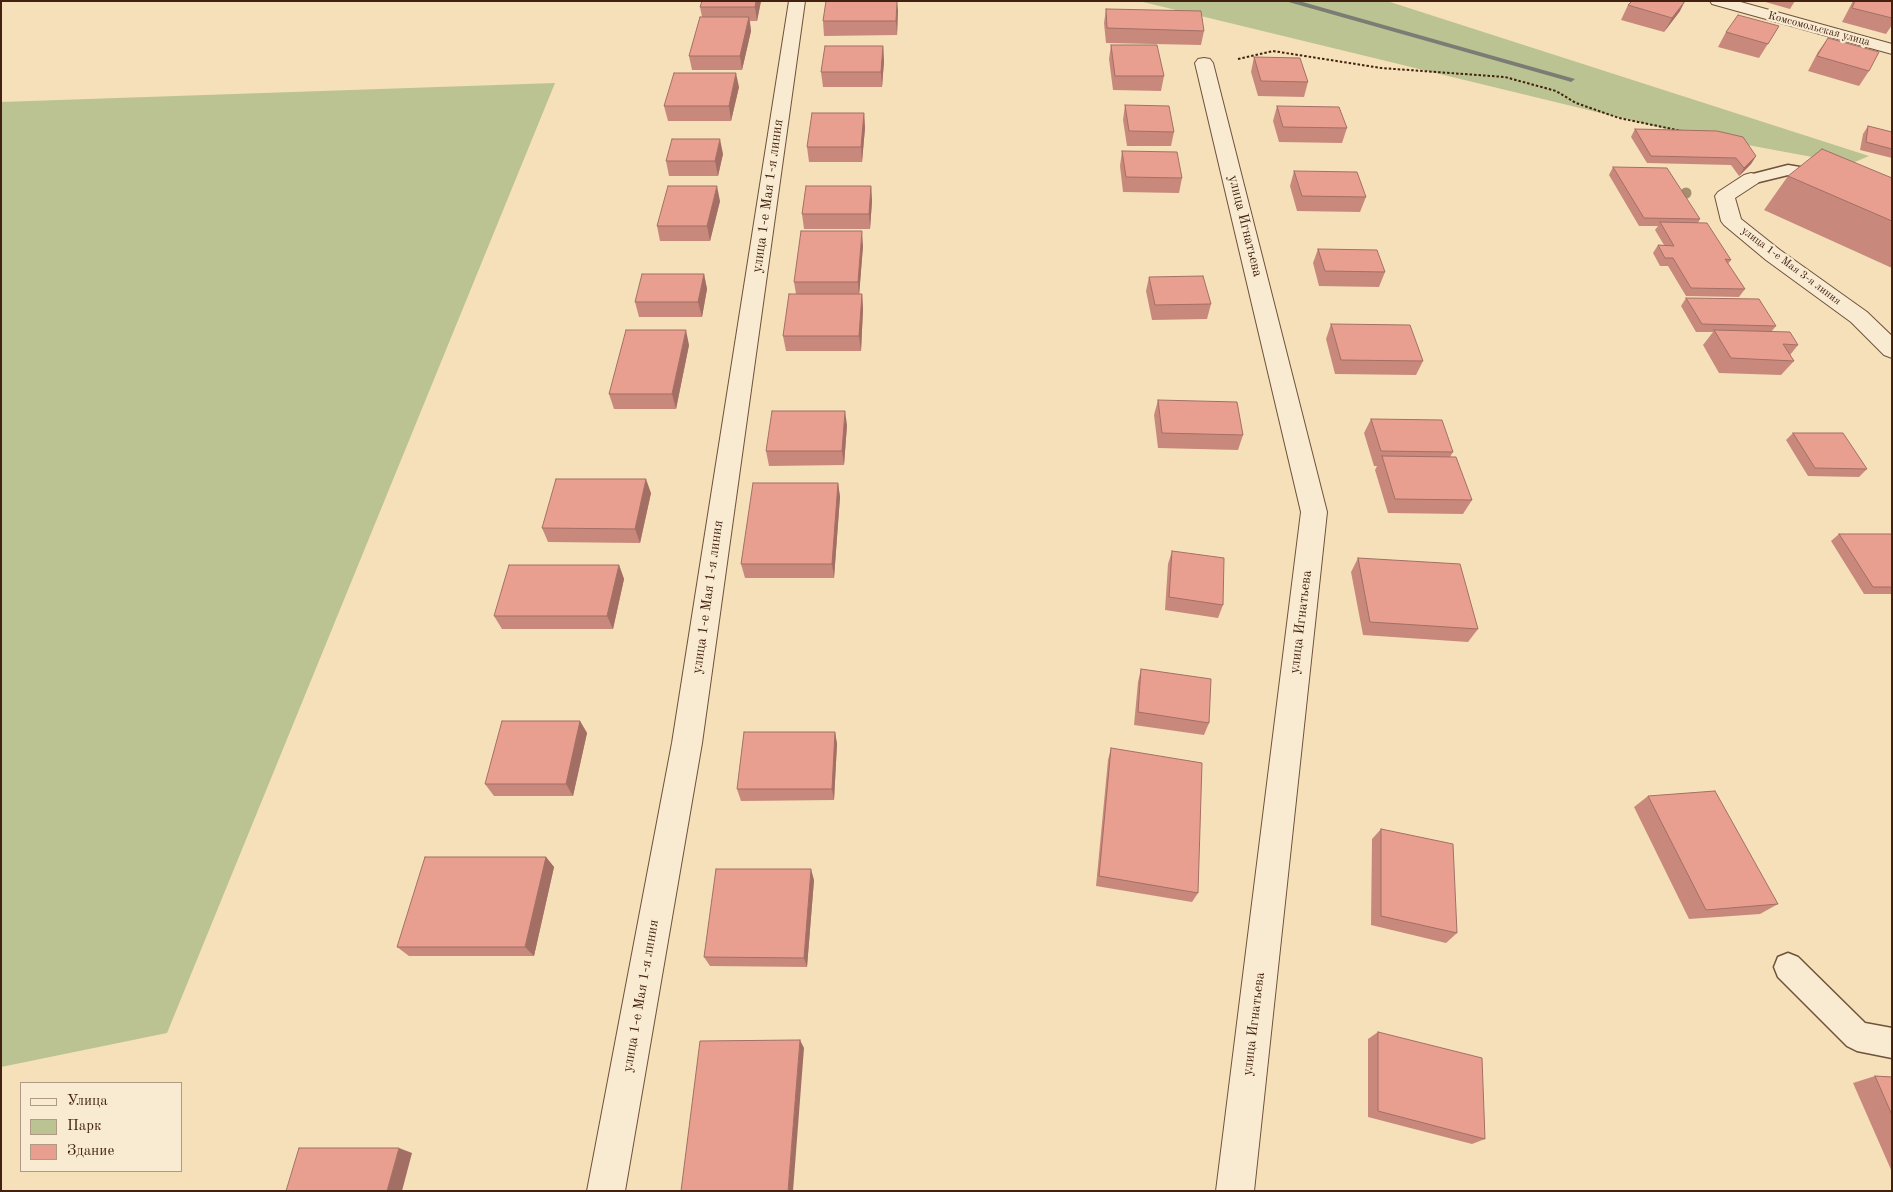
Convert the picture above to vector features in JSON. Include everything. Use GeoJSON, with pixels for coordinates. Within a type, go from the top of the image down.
{"type":"FeatureCollection","features":[{"type":"Feature","properties":{"kind":"street","name":"улица 1-е Мая 1-я линия"},"geometry":{"type":"LineString","coordinates":[[606,1191],[686,743],[797,1]]}},
{"type":"Feature","properties":{"kind":"street","name":"Комсомольская улица"},"geometry":{"type":"LineString","coordinates":[[1718,1],[1892,49]]}},
{"type":"Feature","properties":{"kind":"street","name":"улица Игнатьева"},"geometry":{"type":"LineString","coordinates":[[1207,72],[1314,512],[1235,1191]]}},
{"type":"Feature","properties":{"kind":"street","name":"улица 1-е Мая 3-я линия"},"geometry":{"type":"LineString","coordinates":[[1751,179],[1724,196],[1731,221],[1774,255],[1860,317],[1892,350]]}},
{"type":"Feature","properties":{"kind":"lane"},"geometry":{"type":"LineString","coordinates":[[1751,179],[1788,170],[1837,178]]}},
{"type":"Feature","properties":{"kind":"lane"},"geometry":{"type":"LineString","coordinates":[[1788,967],[1857,1036],[1892,1043]]}},
{"type":"Feature","properties":{"kind":"path"},"geometry":{"type":"LineString","coordinates":[[1207,72],[1239,58],[1273,51],[1381,68],[1505,77],[1556,91],[1576,103],[1619,118],[1686,132]]}},
{"type":"Feature","properties":{"kind":"green space"},"geometry":{"type":"Polygon","coordinates":[[[1139,1],[1387,1],[1869,156],[1850,164],[1683,133],[1139,1]]]}},
{"type":"Feature","properties":{"kind":"green space"},"geometry":{"type":"Polygon","coordinates":[[[555,83],[167,1033],[1,1067],[1,102],[555,83]]]}},
{"type":"Feature","properties":{"kind":"building"},"geometry":{"type":"Polygon","coordinates":[[[702,1],[756,1],[755,7],[700,7],[702,1]]]}},
{"type":"Feature","properties":{"kind":"building"},"geometry":{"type":"Polygon","coordinates":[[[826,1],[897,1],[896,21],[823,21],[826,1]]]}},
{"type":"Feature","properties":{"kind":"building"},"geometry":{"type":"Polygon","coordinates":[[[1632,1],[1685,1],[1672,18],[1628,5],[1632,1]]]}},
{"type":"Feature","properties":{"kind":"building"},"geometry":{"type":"Polygon","coordinates":[[[1855,1],[1892,1],[1892,18],[1852,8],[1855,1]]]}},
{"type":"Feature","properties":{"kind":"building"},"geometry":{"type":"Polygon","coordinates":[[[1106,9],[1201,11],[1204,31],[1107,28],[1106,9]]]}},
{"type":"Feature","properties":{"kind":"building"},"geometry":{"type":"Polygon","coordinates":[[[1738,15],[1779,26],[1768,44],[1726,32],[1738,15]]]}},
{"type":"Feature","properties":{"kind":"building"},"geometry":{"type":"Polygon","coordinates":[[[700,17],[749,17],[740,56],[689,56],[700,17]]]}},
{"type":"Feature","properties":{"kind":"building"},"geometry":{"type":"Polygon","coordinates":[[[1828,38],[1879,52],[1869,71],[1817,56],[1828,38]]]}},
{"type":"Feature","properties":{"kind":"building"},"geometry":{"type":"Polygon","coordinates":[[[1111,45],[1157,45],[1164,76],[1115,76],[1111,45]]]}},
{"type":"Feature","properties":{"kind":"building"},"geometry":{"type":"Polygon","coordinates":[[[825,46],[883,46],[881,72],[821,72],[825,46]]]}},
{"type":"Feature","properties":{"kind":"building"},"geometry":{"type":"Polygon","coordinates":[[[1254,57],[1300,58],[1308,82],[1261,81],[1254,57]]]}},
{"type":"Feature","properties":{"kind":"building"},"geometry":{"type":"Polygon","coordinates":[[[674,73],[736,73],[729,106],[664,106],[674,73]]]}},
{"type":"Feature","properties":{"kind":"building"},"geometry":{"type":"Polygon","coordinates":[[[1125,105],[1169,106],[1174,132],[1129,131],[1125,105]]]}},
{"type":"Feature","properties":{"kind":"building"},"geometry":{"type":"Polygon","coordinates":[[[1277,106],[1339,107],[1347,128],[1283,127],[1277,106]]]}},
{"type":"Feature","properties":{"kind":"building"},"geometry":{"type":"Polygon","coordinates":[[[812,113],[864,113],[861,147],[807,147],[812,113]]]}},
{"type":"Feature","properties":{"kind":"building"},"geometry":{"type":"Polygon","coordinates":[[[1868,126],[1892,132],[1892,149],[1866,142],[1868,126]]]}},
{"type":"Feature","properties":{"kind":"building"},"geometry":{"type":"Polygon","coordinates":[[[1635,129],[1717,131],[1743,137],[1756,156],[1744,168],[1736,158],[1651,156],[1635,129]]]}},
{"type":"Feature","properties":{"kind":"building"},"geometry":{"type":"Polygon","coordinates":[[[672,139],[720,139],[715,161],[666,161],[672,139]]]}},
{"type":"Feature","properties":{"kind":"building"},"geometry":{"type":"Polygon","coordinates":[[[1822,149],[1892,178],[1892,221],[1788,176],[1822,149]]]}},
{"type":"Feature","properties":{"kind":"building"},"geometry":{"type":"Polygon","coordinates":[[[1122,151],[1177,152],[1182,178],[1126,177],[1122,151]]]}},
{"type":"Feature","properties":{"kind":"building"},"geometry":{"type":"Polygon","coordinates":[[[1613,167],[1667,168],[1700,219],[1644,218],[1613,167]]]}},
{"type":"Feature","properties":{"kind":"building"},"geometry":{"type":"Polygon","coordinates":[[[1294,171],[1357,172],[1366,197],[1302,196],[1294,171]]]}},
{"type":"Feature","properties":{"kind":"building"},"geometry":{"type":"Polygon","coordinates":[[[668,186],[717,186],[707,226],[657,226],[668,186]]]}},
{"type":"Feature","properties":{"kind":"building"},"geometry":{"type":"Polygon","coordinates":[[[806,186],[871,186],[869,214],[802,214],[806,186]]]}},
{"type":"Feature","properties":{"kind":"building"},"geometry":{"type":"Polygon","coordinates":[[[1660,222],[1707,223],[1731,260],[1725,259],[1745,289],[1691,288],[1673,258],[1665,258],[1658,245],[1674,246],[1660,222]]]}},
{"type":"Feature","properties":{"kind":"building"},"geometry":{"type":"Polygon","coordinates":[[[801,231],[862,231],[858,282],[794,282],[801,231]]]}},
{"type":"Feature","properties":{"kind":"building"},"geometry":{"type":"Polygon","coordinates":[[[1318,249],[1377,250],[1385,272],[1325,271],[1318,249]]]}},
{"type":"Feature","properties":{"kind":"building"},"geometry":{"type":"Polygon","coordinates":[[[642,274],[704,274],[698,302],[635,302],[642,274]]]}},
{"type":"Feature","properties":{"kind":"building"},"geometry":{"type":"Polygon","coordinates":[[[1203,276],[1211,304],[1155,305],[1149,277],[1203,276]]]}},
{"type":"Feature","properties":{"kind":"building"},"geometry":{"type":"Polygon","coordinates":[[[789,294],[862,294],[859,336],[783,336],[789,294]]]}},
{"type":"Feature","properties":{"kind":"building"},"geometry":{"type":"Polygon","coordinates":[[[1686,298],[1759,299],[1776,326],[1702,324],[1686,298]]]}},
{"type":"Feature","properties":{"kind":"building"},"geometry":{"type":"Polygon","coordinates":[[[1331,324],[1410,325],[1423,361],[1341,360],[1331,324]]]}},
{"type":"Feature","properties":{"kind":"building"},"geometry":{"type":"Polygon","coordinates":[[[626,330],[686,330],[672,394],[609,394],[626,330]]]}},
{"type":"Feature","properties":{"kind":"building"},"geometry":{"type":"Polygon","coordinates":[[[1714,330],[1790,332],[1798,345],[1783,344],[1794,361],[1731,358],[1714,330]]]}},
{"type":"Feature","properties":{"kind":"building"},"geometry":{"type":"Polygon","coordinates":[[[1158,400],[1237,402],[1243,435],[1162,433],[1158,400]]]}},
{"type":"Feature","properties":{"kind":"building"},"geometry":{"type":"Polygon","coordinates":[[[772,411],[845,411],[842,451],[766,451],[772,411]]]}},
{"type":"Feature","properties":{"kind":"building"},"geometry":{"type":"Polygon","coordinates":[[[1371,419],[1442,420],[1453,452],[1381,451],[1371,419]]]}},
{"type":"Feature","properties":{"kind":"building"},"geometry":{"type":"Polygon","coordinates":[[[1793,433],[1843,433],[1867,469],[1815,468],[1793,433]]]}},
{"type":"Feature","properties":{"kind":"building"},"geometry":{"type":"Polygon","coordinates":[[[1382,456],[1456,457],[1472,500],[1395,499],[1382,456]]]}},
{"type":"Feature","properties":{"kind":"building"},"geometry":{"type":"Polygon","coordinates":[[[556,479],[646,479],[635,529],[542,528],[556,479]]]}},
{"type":"Feature","properties":{"kind":"building"},"geometry":{"type":"Polygon","coordinates":[[[753,483],[838,483],[832,564],[741,564],[753,483]]]}},
{"type":"Feature","properties":{"kind":"building"},"geometry":{"type":"Polygon","coordinates":[[[1839,534],[1892,534],[1892,587],[1873,587],[1839,534]]]}},
{"type":"Feature","properties":{"kind":"building"},"geometry":{"type":"Polygon","coordinates":[[[1172,551],[1224,558],[1223,605],[1169,597],[1172,551]]]}},
{"type":"Feature","properties":{"kind":"building"},"geometry":{"type":"Polygon","coordinates":[[[1358,558],[1460,564],[1478,629],[1370,622],[1358,558]]]}},
{"type":"Feature","properties":{"kind":"building"},"geometry":{"type":"Polygon","coordinates":[[[509,565],[619,565],[607,616],[494,616],[509,565]]]}},
{"type":"Feature","properties":{"kind":"building"},"geometry":{"type":"Polygon","coordinates":[[[1141,669],[1211,679],[1209,723],[1138,712],[1141,669]]]}},
{"type":"Feature","properties":{"kind":"building"},"geometry":{"type":"Polygon","coordinates":[[[502,721],[580,721],[566,784],[485,784],[502,721]]]}},
{"type":"Feature","properties":{"kind":"building"},"geometry":{"type":"Polygon","coordinates":[[[744,732],[835,732],[832,789],[737,789],[744,732]]]}},
{"type":"Feature","properties":{"kind":"building"},"geometry":{"type":"Polygon","coordinates":[[[1111,748],[1202,763],[1198,893],[1099,876],[1111,748]]]}},
{"type":"Feature","properties":{"kind":"building"},"geometry":{"type":"Polygon","coordinates":[[[1715,791],[1778,904],[1706,910],[1648,796],[1715,791]]]}},
{"type":"Feature","properties":{"kind":"building"},"geometry":{"type":"Polygon","coordinates":[[[1381,829],[1453,844],[1457,933],[1381,916],[1381,829]]]}},
{"type":"Feature","properties":{"kind":"building"},"geometry":{"type":"Polygon","coordinates":[[[425,857],[546,857],[525,947],[397,947],[425,857]]]}},
{"type":"Feature","properties":{"kind":"building"},"geometry":{"type":"Polygon","coordinates":[[[716,869],[811,869],[804,958],[704,957],[716,869]]]}},
{"type":"Feature","properties":{"kind":"building"},"geometry":{"type":"Polygon","coordinates":[[[1378,1032],[1482,1058],[1485,1139],[1378,1111],[1378,1032]]]}},
{"type":"Feature","properties":{"kind":"building"},"geometry":{"type":"Polygon","coordinates":[[[800,1040],[788,1191],[681,1191],[700,1041],[800,1040]]]}},
{"type":"Feature","properties":{"kind":"building"},"geometry":{"type":"Polygon","coordinates":[[[1875,1076],[1892,1077],[1892,1115],[1875,1076]]]}},
{"type":"Feature","properties":{"kind":"building"},"geometry":{"type":"Polygon","coordinates":[[[299,1148],[399,1148],[387,1191],[286,1191],[299,1148]]]}},
{"type":"Feature","properties":{"kind":"waterway"},"geometry":{"type":"LineString","coordinates":[[1289,1],[1571,79]]}}]}
